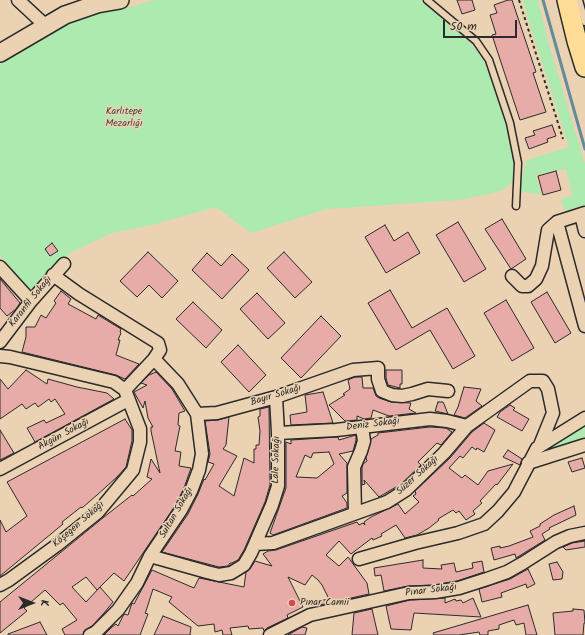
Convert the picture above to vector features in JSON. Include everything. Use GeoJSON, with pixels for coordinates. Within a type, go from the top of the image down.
{"type":"FeatureCollection","features":[{"type":"Feature","properties":{"kind":"main road"},"geometry":{"type":"LineString","coordinates":[[565,0],[578,22],[585,67]]}},
{"type":"Feature","properties":{"kind":"street"},"geometry":{"type":"LineString","coordinates":[[18,0],[46,26]]}},
{"type":"Feature","properties":{"kind":"street"},"geometry":{"type":"LineString","coordinates":[[0,53],[65,15],[80,9],[120,0]]}},
{"type":"Feature","properties":{"kind":"street"},"geometry":{"type":"LineString","coordinates":[[512,276],[522,286],[528,286],[536,279],[542,266],[548,230],[557,222],[583,214],[585,231]]}},
{"type":"Feature","properties":{"kind":"street"},"geometry":{"type":"LineString","coordinates":[[557,222],[585,326]]}},
{"type":"Feature","properties":{"kind":"street","name":"Karanfil Sokağı"},"geometry":{"type":"LineString","coordinates":[[0,342],[31,301],[64,264]]}},
{"type":"Feature","properties":{"kind":"street"},"geometry":{"type":"LineString","coordinates":[[0,266],[31,301]]}},
{"type":"Feature","properties":{"kind":"street"},"geometry":{"type":"LineString","coordinates":[[53,275],[79,294],[158,343],[160,350],[154,359]]}},
{"type":"Feature","properties":{"kind":"street"},"geometry":{"type":"LineString","coordinates":[[0,356],[10,357],[114,382],[127,395]]}},
{"type":"Feature","properties":{"kind":"street","name":"Akgün Sokağı"},"geometry":{"type":"LineString","coordinates":[[0,469],[127,395],[154,359]]}},
{"type":"Feature","properties":{"kind":"street","name":"Sultan Sokağı"},"geometry":{"type":"LineString","coordinates":[[90,635],[96,632],[118,610],[137,583],[150,556],[180,510],[199,470],[202,454],[197,414],[178,384],[154,359]]}},
{"type":"Feature","properties":{"kind":"street","name":"Bayır Sokağı"},"geometry":{"type":"LineString","coordinates":[[197,414],[217,413],[276,397],[353,370],[378,368],[378,379],[382,391],[392,395],[402,396],[428,389],[448,391]]}},
{"type":"Feature","properties":{"kind":"street","name":"Süzer Sokağı"},"geometry":{"type":"LineString","coordinates":[[255,544],[273,543],[387,502],[406,490],[444,453],[467,426],[530,381],[544,381],[548,389],[554,413],[540,445]]}},
{"type":"Feature","properties":{"kind":"street","name":"Köşegen Sokağı"},"geometry":{"type":"LineString","coordinates":[[0,585],[57,545],[98,512],[133,470],[140,442],[140,429],[127,395]]}},
{"type":"Feature","properties":{"kind":"street","name":"Lale Sokağı"},"geometry":{"type":"LineString","coordinates":[[255,544],[272,505],[278,486],[276,397]]}},
{"type":"Feature","properties":{"kind":"street"},"geometry":{"type":"LineString","coordinates":[[360,559],[415,543],[458,533],[484,524],[498,511],[514,492],[537,448],[585,418]]}},
{"type":"Feature","properties":{"kind":"street","name":"Deniz Sokağı"},"geometry":{"type":"LineString","coordinates":[[278,433],[336,430],[430,419],[467,426]]}},
{"type":"Feature","properties":{"kind":"street"},"geometry":{"type":"LineString","coordinates":[[355,513],[354,467],[364,441],[361,427]]}},
{"type":"Feature","properties":{"kind":"street"},"geometry":{"type":"LineString","coordinates":[[528,463],[585,445]]}},
{"type":"Feature","properties":{"kind":"street","name":"Pınar Sokağı"},"geometry":{"type":"LineString","coordinates":[[270,635],[310,615],[409,593],[435,592],[459,588],[487,579],[507,572],[524,563],[556,542],[570,536],[585,533]]}},
{"type":"Feature","properties":{"kind":"street"},"geometry":{"type":"LineString","coordinates":[[150,556],[207,572],[219,574],[232,573],[244,565],[255,544]]}},
{"type":"Feature","properties":{"kind":"lane"},"geometry":{"type":"LineString","coordinates":[[428,0],[476,41],[489,60],[510,123],[518,163],[516,206]]}},
{"type":"Feature","properties":{"kind":"lane"},"geometry":{"type":"LineString","coordinates":[[578,22],[579,0]]}},
{"type":"Feature","properties":{"kind":"path"},"geometry":{"type":"LineString","coordinates":[[519,0],[563,139]]}},
{"type":"Feature","properties":{"kind":"shaded area"},"geometry":{"type":"Polygon","coordinates":[[[0,269],[28,302],[0,333],[0,269]]]}},
{"type":"Feature","properties":{"kind":"green space","name":"Karlıtepe Mezarlığı"},"geometry":{"type":"Polygon","coordinates":[[[154,0],[420,0],[454,27],[478,51],[492,78],[504,112],[515,162],[513,181],[505,189],[459,200],[327,209],[251,233],[216,207],[152,225],[112,233],[70,253],[31,294],[0,255],[0,62],[49,31],[103,8],[131,7],[154,0]]]}},
{"type":"Feature","properties":{"kind":"green space"},"geometry":{"type":"Polygon","coordinates":[[[523,0],[538,0],[549,45],[585,164],[585,205],[565,211],[561,201],[572,195],[566,169],[536,175],[541,195],[518,191],[527,160],[569,147],[523,0]]]}},
{"type":"Feature","properties":{"kind":"green space"},"geometry":{"type":"Polygon","coordinates":[[[585,421],[585,441],[540,453],[585,421]]]}},
{"type":"Feature","properties":{"kind":"building"},"geometry":{"type":"Polygon","coordinates":[[[457,0],[472,0],[475,10],[462,14],[457,0]]]}},
{"type":"Feature","properties":{"kind":"building"},"geometry":{"type":"Polygon","coordinates":[[[512,0],[536,72],[533,73],[546,112],[520,120],[492,35],[496,34],[490,15],[497,13],[494,5],[512,0]]]}},
{"type":"Feature","properties":{"kind":"building"},"geometry":{"type":"Polygon","coordinates":[[[552,125],[556,136],[547,139],[548,142],[529,149],[525,138],[535,135],[533,131],[552,125]]]}},
{"type":"Feature","properties":{"kind":"building"},"geometry":{"type":"Polygon","coordinates":[[[556,171],[561,190],[543,195],[538,176],[556,171]]]}},
{"type":"Feature","properties":{"kind":"building"},"geometry":{"type":"Polygon","coordinates":[[[502,219],[526,259],[511,269],[485,229],[502,219]]]}},
{"type":"Feature","properties":{"kind":"building"},"geometry":{"type":"Polygon","coordinates":[[[458,222],[486,269],[464,282],[436,235],[458,222]]]}},
{"type":"Feature","properties":{"kind":"building"},"geometry":{"type":"Polygon","coordinates":[[[385,225],[394,241],[408,232],[420,253],[386,273],[365,237],[385,225]]]}},
{"type":"Feature","properties":{"kind":"building"},"geometry":{"type":"Polygon","coordinates":[[[52,243],[58,251],[50,256],[45,249],[52,243]]]}},
{"type":"Feature","properties":{"kind":"building"},"geometry":{"type":"Polygon","coordinates":[[[148,252],[178,281],[162,298],[149,285],[137,297],[120,281],[148,252]]]}},
{"type":"Feature","properties":{"kind":"building"},"geometry":{"type":"Polygon","coordinates":[[[284,252],[312,282],[295,298],[267,268],[284,252]]]}},
{"type":"Feature","properties":{"kind":"building"},"geometry":{"type":"Polygon","coordinates":[[[207,253],[221,266],[232,254],[249,270],[222,299],[192,270],[207,253]]]}},
{"type":"Feature","properties":{"kind":"building"},"geometry":{"type":"Polygon","coordinates":[[[0,279],[20,303],[16,309],[7,316],[0,308],[0,279]]]}},
{"type":"Feature","properties":{"kind":"building"},"geometry":{"type":"Polygon","coordinates":[[[390,290],[412,328],[447,308],[475,356],[453,369],[430,330],[396,350],[368,303],[390,290]]]}},
{"type":"Feature","properties":{"kind":"building"},"geometry":{"type":"Polygon","coordinates":[[[61,291],[71,299],[68,304],[96,319],[98,315],[121,329],[116,355],[139,364],[125,379],[116,375],[22,352],[26,337],[26,327],[35,327],[41,315],[46,318],[56,303],[54,301],[61,291]]]}},
{"type":"Feature","properties":{"kind":"building"},"geometry":{"type":"Polygon","coordinates":[[[547,292],[571,333],[555,343],[531,302],[547,292]]]}},
{"type":"Feature","properties":{"kind":"building"},"geometry":{"type":"Polygon","coordinates":[[[257,293],[285,323],[268,339],[240,309],[257,293]]]}},
{"type":"Feature","properties":{"kind":"building"},"geometry":{"type":"Polygon","coordinates":[[[506,300],[534,348],[512,361],[484,313],[506,300]]]}},
{"type":"Feature","properties":{"kind":"building"},"geometry":{"type":"Polygon","coordinates":[[[193,302],[222,330],[206,348],[176,319],[193,302]]]}},
{"type":"Feature","properties":{"kind":"building"},"geometry":{"type":"Polygon","coordinates":[[[321,316],[341,336],[301,378],[281,358],[321,316]]]}},
{"type":"Feature","properties":{"kind":"building"},"geometry":{"type":"Polygon","coordinates":[[[238,345],[266,375],[249,392],[221,362],[238,345]]]}},
{"type":"Feature","properties":{"kind":"building"},"geometry":{"type":"Polygon","coordinates":[[[26,370],[47,384],[48,379],[107,393],[114,399],[35,442],[27,428],[44,420],[46,423],[65,414],[55,399],[51,402],[49,399],[38,407],[35,403],[26,409],[22,404],[0,419],[0,379],[8,389],[26,370]]]}},
{"type":"Feature","properties":{"kind":"building"},"geometry":{"type":"Polygon","coordinates":[[[386,370],[402,370],[402,384],[400,384],[400,388],[388,385],[386,370]]]}},
{"type":"Feature","properties":{"kind":"building"},"geometry":{"type":"Polygon","coordinates":[[[156,372],[172,389],[185,411],[179,413],[178,425],[180,426],[175,451],[181,452],[179,466],[191,468],[184,488],[175,506],[124,581],[114,573],[100,587],[113,602],[92,626],[84,631],[83,635],[65,635],[62,629],[77,620],[63,603],[60,605],[45,590],[24,608],[27,611],[0,633],[0,602],[104,517],[132,495],[133,496],[152,479],[147,477],[151,459],[160,473],[151,431],[151,427],[153,427],[148,418],[145,401],[143,408],[134,392],[147,385],[141,383],[149,375],[156,372]],[[86,577],[72,587],[86,602],[100,587],[97,590],[86,577]]]}},
{"type":"Feature","properties":{"kind":"building"},"geometry":{"type":"Polygon","coordinates":[[[355,377],[362,377],[363,388],[373,388],[376,396],[379,398],[391,402],[411,403],[409,409],[416,413],[389,416],[373,410],[371,418],[364,419],[357,416],[357,420],[345,421],[329,405],[345,395],[343,394],[350,389],[348,380],[355,377]]]}},
{"type":"Feature","properties":{"kind":"building"},"geometry":{"type":"Polygon","coordinates":[[[464,387],[481,389],[476,401],[482,406],[465,418],[454,415],[464,387]]]}},
{"type":"Feature","properties":{"kind":"building"},"geometry":{"type":"Polygon","coordinates":[[[323,392],[333,423],[291,425],[290,415],[307,412],[305,395],[323,392]]]}},
{"type":"Feature","properties":{"kind":"building"},"geometry":{"type":"Polygon","coordinates":[[[438,402],[443,402],[448,414],[435,411],[438,402]]]}},
{"type":"Feature","properties":{"kind":"building"},"geometry":{"type":"Polygon","coordinates":[[[510,405],[515,408],[513,410],[529,419],[522,431],[497,417],[500,412],[510,405]]]}},
{"type":"Feature","properties":{"kind":"building"},"geometry":{"type":"Polygon","coordinates":[[[269,407],[270,485],[265,502],[244,550],[238,560],[230,563],[228,566],[219,567],[162,552],[188,514],[204,479],[205,480],[214,464],[208,462],[210,454],[205,421],[229,417],[226,445],[223,449],[237,456],[219,486],[234,496],[244,458],[254,463],[254,449],[256,449],[256,445],[259,445],[260,431],[258,417],[260,416],[260,409],[269,407]]]}},
{"type":"Feature","properties":{"kind":"building"},"geometry":{"type":"Polygon","coordinates":[[[125,419],[132,430],[132,441],[126,467],[82,508],[81,507],[62,522],[63,524],[0,576],[0,520],[6,532],[27,516],[7,482],[125,419]]]}},
{"type":"Feature","properties":{"kind":"building"},"geometry":{"type":"Polygon","coordinates":[[[484,423],[495,430],[484,452],[477,448],[476,450],[472,447],[463,458],[460,456],[449,468],[462,478],[465,475],[478,485],[488,471],[513,464],[497,485],[496,484],[480,501],[482,503],[473,511],[475,514],[466,520],[459,511],[456,513],[453,510],[417,535],[405,538],[396,525],[381,534],[382,536],[373,540],[372,538],[351,554],[339,541],[326,555],[339,566],[348,557],[367,583],[369,594],[320,605],[319,601],[329,599],[318,580],[312,575],[305,585],[288,577],[303,607],[287,615],[288,618],[267,628],[264,631],[263,628],[249,629],[248,626],[230,628],[232,635],[223,635],[222,630],[215,632],[214,624],[198,626],[169,602],[172,597],[153,589],[145,613],[148,614],[140,635],[104,635],[116,624],[118,626],[124,614],[128,615],[132,603],[134,604],[152,570],[194,588],[199,578],[244,587],[246,572],[255,561],[272,566],[263,554],[268,551],[276,550],[357,522],[359,525],[363,523],[365,525],[364,522],[371,517],[398,504],[405,514],[419,502],[413,496],[416,494],[415,491],[450,458],[472,432],[484,423]]]}},
{"type":"Feature","properties":{"kind":"building"},"geometry":{"type":"Polygon","coordinates":[[[430,427],[446,428],[452,432],[441,445],[437,443],[418,462],[421,465],[401,484],[379,497],[364,480],[365,484],[362,485],[363,464],[367,461],[366,458],[371,439],[378,435],[378,433],[430,427]]]}},
{"type":"Feature","properties":{"kind":"building"},"geometry":{"type":"Polygon","coordinates":[[[0,430],[14,453],[0,460],[0,430]]]}},
{"type":"Feature","properties":{"kind":"building"},"geometry":{"type":"Polygon","coordinates":[[[356,435],[353,451],[339,454],[347,463],[347,493],[342,496],[347,503],[347,508],[273,535],[270,533],[286,488],[286,442],[291,444],[291,440],[338,437],[339,440],[356,435]],[[329,452],[313,453],[311,458],[305,455],[296,477],[317,478],[334,464],[329,452]]]}},
{"type":"Feature","properties":{"kind":"building"},"geometry":{"type":"Polygon","coordinates":[[[508,450],[522,459],[520,465],[503,457],[508,450]]]}},
{"type":"Feature","properties":{"kind":"building"},"geometry":{"type":"Polygon","coordinates":[[[582,458],[585,468],[572,472],[568,462],[582,458]]]}},
{"type":"Feature","properties":{"kind":"building"},"geometry":{"type":"Polygon","coordinates":[[[574,506],[576,515],[549,528],[550,529],[542,534],[545,540],[516,558],[515,554],[494,560],[491,548],[509,546],[533,537],[530,531],[540,526],[540,524],[554,515],[574,506]]]}},
{"type":"Feature","properties":{"kind":"building"},"geometry":{"type":"Polygon","coordinates":[[[585,541],[585,547],[566,550],[563,547],[572,543],[585,541]]]}},
{"type":"Feature","properties":{"kind":"building"},"geometry":{"type":"Polygon","coordinates":[[[423,560],[423,568],[442,569],[441,565],[454,563],[456,572],[473,568],[472,563],[482,561],[484,572],[457,581],[434,585],[408,586],[384,591],[381,575],[375,576],[374,568],[423,560]]]}},
{"type":"Feature","properties":{"kind":"building"},"geometry":{"type":"Polygon","coordinates":[[[557,562],[563,572],[562,579],[553,580],[549,564],[557,562]]]}},
{"type":"Feature","properties":{"kind":"building"},"geometry":{"type":"Polygon","coordinates":[[[528,569],[535,584],[527,588],[526,584],[501,593],[502,597],[482,602],[479,589],[510,579],[528,569]]]}},
{"type":"Feature","properties":{"kind":"building"},"geometry":{"type":"Polygon","coordinates":[[[445,598],[445,603],[455,599],[456,601],[461,600],[463,603],[473,598],[481,617],[414,613],[411,630],[391,629],[386,606],[410,600],[445,598]]]}},
{"type":"Feature","properties":{"kind":"building"},"geometry":{"type":"Polygon","coordinates":[[[528,605],[537,635],[526,635],[524,623],[516,625],[514,620],[499,625],[499,629],[488,631],[488,635],[480,635],[479,632],[459,635],[434,635],[433,633],[528,605]]]}},
{"type":"Feature","properties":{"kind":"building"},"geometry":{"type":"Polygon","coordinates":[[[372,609],[378,635],[352,635],[354,613],[372,609]]]}},
{"type":"Feature","properties":{"kind":"building"},"geometry":{"type":"Polygon","coordinates":[[[573,609],[584,610],[585,623],[583,635],[555,635],[553,613],[573,611],[573,609]]]}},
{"type":"Feature","properties":{"kind":"building"},"geometry":{"type":"Polygon","coordinates":[[[163,616],[191,627],[190,635],[154,635],[163,616]]]}},
{"type":"Feature","properties":{"kind":"building"},"geometry":{"type":"Polygon","coordinates":[[[40,622],[47,635],[8,635],[8,634],[40,622]]]}},
{"type":"Feature","properties":{"kind":"building"},"geometry":{"type":"Polygon","coordinates":[[[302,627],[307,628],[305,635],[288,635],[302,627]]]}},
{"type":"Feature","properties":{"kind":"waterway"},"geometry":{"type":"LineString","coordinates":[[543,0],[585,149]]}},
{"type":"Feature","properties":{"kind":"place","name":"Pınar Camii"},"geometry":{"type":"Point","coordinates":[292,603]}}]}
